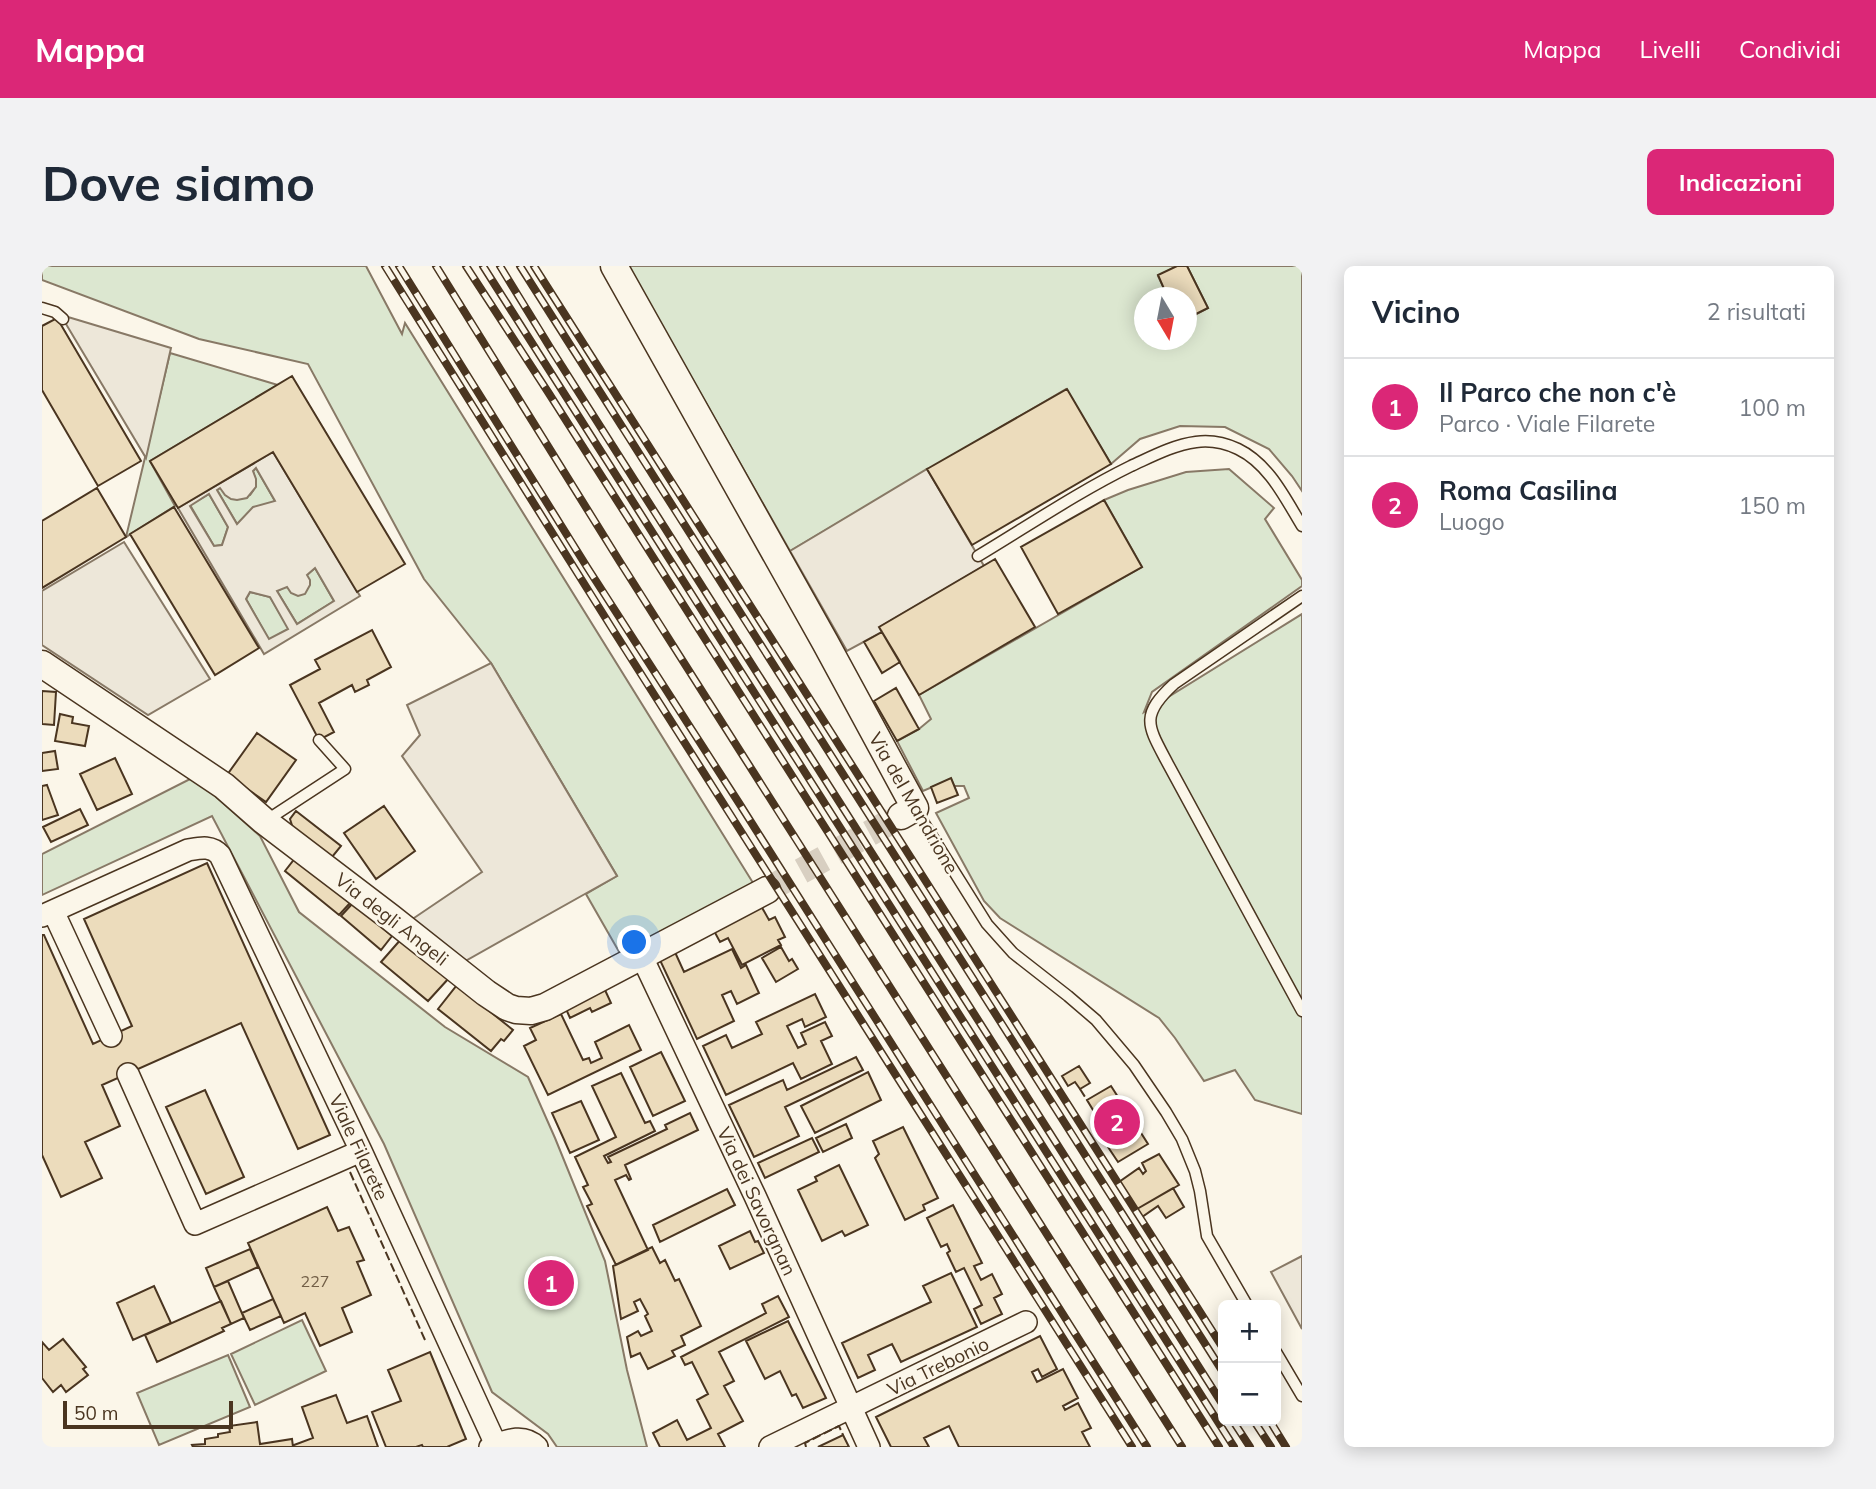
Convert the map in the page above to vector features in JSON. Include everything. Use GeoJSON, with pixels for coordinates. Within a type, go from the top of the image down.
{"type":"FeatureCollection","features":[{"type":"Feature","properties":{"kind":"street","name":"Via del Mandrione"},"geometry":{"type":"LineString","coordinates":[[614,266],[825,642],[908,812]]}},
{"type":"Feature","properties":{"kind":"street","name":"Via degli Angeli"},"geometry":{"type":"LineString","coordinates":[[42,664],[224,786],[264,821],[486,993],[512,1009],[540,1009],[767,890]]}},
{"type":"Feature","properties":{"kind":"street","name":"Viale Filarete"},"geometry":{"type":"LineString","coordinates":[[48,913],[188,850],[208,848],[217,852],[224,860],[361,1151],[494,1446],[521,1438],[537,1447]]}},
{"type":"Feature","properties":{"kind":"street"},"geometry":{"type":"LineString","coordinates":[[48,913],[111,1036]]}},
{"type":"Feature","properties":{"kind":"street","name":"Via dei Savorgnan"},"geometry":{"type":"LineString","coordinates":[[642,957],[869,1447]]}},
{"type":"Feature","properties":{"kind":"street"},"geometry":{"type":"LineString","coordinates":[[128,1074],[195,1224],[361,1151]]}},
{"type":"Feature","properties":{"kind":"street","name":"Via Trebonio"},"geometry":{"type":"LineString","coordinates":[[770,1447],[1026,1322]]}},
{"type":"Feature","properties":{"kind":"lane"},"geometry":{"type":"LineString","coordinates":[[42,308],[55,312],[63,319]]}},
{"type":"Feature","properties":{"kind":"lane"},"geometry":{"type":"LineString","coordinates":[[978,556],[1119,472],[1150,457],[1196,442],[1226,444],[1251,457],[1272,478],[1302,526]]}},
{"type":"Feature","properties":{"kind":"lane"},"geometry":{"type":"LineString","coordinates":[[1302,596],[1174,684],[1157,701],[1151,711],[1150,720],[1168,764],[1302,1011]]}},
{"type":"Feature","properties":{"kind":"lane"},"geometry":{"type":"LineString","coordinates":[[264,821],[345,769],[319,740]]}},
{"type":"Feature","properties":{"kind":"lane","name":"Via del Mandrione"},"geometry":{"type":"LineString","coordinates":[[908,812],[987,925],[1013,953],[1101,1026],[1171,1118],[1195,1171],[1207,1236],[1244,1300]]}},
{"type":"Feature","properties":{"kind":"lane"},"geometry":{"type":"LineString","coordinates":[[1281,1360],[1302,1396]]}},
{"type":"Feature","properties":{"kind":"green space"},"geometry":{"type":"Polygon","coordinates":[[[42,266],[366,266],[402,334],[405,323],[755,886],[622,957],[586,894],[617,876],[491,663],[424,579],[308,364],[199,339],[42,280],[42,266]]]}},
{"type":"Feature","properties":{"kind":"green space"},"geometry":{"type":"Polygon","coordinates":[[[628,266],[1177,266],[1158,276],[1163,287],[1134,287],[1134,350],[1197,350],[1197,314],[1208,308],[1187,266],[1302,266],[1302,491],[1269,449],[1225,427],[1180,426],[1140,439],[1111,464],[1066,389],[790,551],[628,266]]]}},
{"type":"Feature","properties":{"kind":"green space"},"geometry":{"type":"Polygon","coordinates":[[[170,353],[278,385],[150,461],[175,506],[126,537],[170,353]]]}},
{"type":"Feature","properties":{"kind":"green space"},"geometry":{"type":"Polygon","coordinates":[[[256,468],[275,501],[237,524],[217,490],[220,488],[250,495],[255,486],[253,471],[256,468]]]}},
{"type":"Feature","properties":{"kind":"green space"},"geometry":{"type":"Polygon","coordinates":[[[1229,469],[1274,508],[1265,519],[1302,580],[1302,586],[1152,692],[1144,712],[1302,614],[1302,1114],[1255,1100],[1235,1070],[1204,1081],[1159,1018],[1000,918],[984,901],[936,813],[969,798],[964,786],[954,786],[951,779],[923,791],[897,741],[931,719],[919,695],[1142,567],[1104,500],[1186,472],[1229,469]]]}},
{"type":"Feature","properties":{"kind":"green space"},"geometry":{"type":"Polygon","coordinates":[[[209,494],[228,527],[222,545],[214,546],[190,505],[209,494]]]}},
{"type":"Feature","properties":{"kind":"green space"},"geometry":{"type":"Polygon","coordinates":[[[315,568],[334,601],[297,624],[277,591],[315,568]]]}},
{"type":"Feature","properties":{"kind":"green space"},"geometry":{"type":"Polygon","coordinates":[[[250,592],[270,597],[289,629],[269,640],[246,599],[250,592]]]}},
{"type":"Feature","properties":{"kind":"green space"},"geometry":{"type":"Polygon","coordinates":[[[194,777],[260,836],[299,912],[445,1027],[528,1077],[605,1261],[627,1370],[647,1447],[557,1447],[548,1434],[492,1392],[384,1144],[212,816],[42,895],[42,854],[194,777]]]}},
{"type":"Feature","properties":{"kind":"green space"},"geometry":{"type":"Polygon","coordinates":[[[302,1320],[326,1371],[255,1405],[231,1354],[302,1320]]]}},
{"type":"Feature","properties":{"kind":"green space"},"geometry":{"type":"Polygon","coordinates":[[[228,1355],[250,1407],[159,1445],[137,1393],[228,1355]]]}},
{"type":"Feature","properties":{"kind":"shaded area"},"geometry":{"type":"Polygon","coordinates":[[[68,317],[171,348],[146,458],[63,319],[68,317]]]}},
{"type":"Feature","properties":{"kind":"shaded area"},"geometry":{"type":"Polygon","coordinates":[[[273,452],[360,596],[264,654],[178,508],[273,452]],[[256,468],[253,471],[256,487],[247,498],[231,499],[220,488],[217,490],[237,524],[253,507],[275,501],[256,468]],[[209,494],[190,506],[214,546],[222,545],[228,527],[209,494]],[[315,568],[307,575],[310,585],[305,594],[298,596],[291,593],[287,587],[277,591],[297,624],[334,601],[315,568]],[[250,592],[246,599],[269,639],[288,629],[270,597],[250,592]]]}},
{"type":"Feature","properties":{"kind":"shaded area"},"geometry":{"type":"Polygon","coordinates":[[[927,469],[984,566],[880,627],[882,632],[847,651],[790,551],[927,469]]]}},
{"type":"Feature","properties":{"kind":"shaded area"},"geometry":{"type":"Polygon","coordinates":[[[124,542],[210,679],[148,715],[42,645],[42,591],[124,542]]]}},
{"type":"Feature","properties":{"kind":"shaded area"},"geometry":{"type":"Polygon","coordinates":[[[491,663],[617,876],[460,964],[411,920],[482,872],[402,756],[420,735],[407,705],[491,663]]]}},
{"type":"Feature","properties":{"kind":"shaded area"},"geometry":{"type":"Polygon","coordinates":[[[1302,1256],[1302,1329],[1271,1272],[1302,1256]]]}},
{"type":"Feature","properties":{"kind":"building"},"geometry":{"type":"Polygon","coordinates":[[[1177,266],[1187,266],[1208,308],[1197,314],[1197,287],[1163,287],[1158,275],[1177,266]]]}},
{"type":"Feature","properties":{"kind":"building"},"geometry":{"type":"Polygon","coordinates":[[[57,318],[141,461],[98,486],[42,390],[42,326],[57,318]]]}},
{"type":"Feature","properties":{"kind":"building"},"geometry":{"type":"Polygon","coordinates":[[[292,376],[405,564],[357,592],[273,452],[178,508],[150,461],[292,376]]]}},
{"type":"Feature","properties":{"kind":"building"},"geometry":{"type":"Polygon","coordinates":[[[1067,389],[1111,464],[972,545],[927,469],[1067,389]]]}},
{"type":"Feature","properties":{"kind":"building"},"geometry":{"type":"Polygon","coordinates":[[[97,488],[126,537],[42,588],[42,521],[97,488]]]}},
{"type":"Feature","properties":{"kind":"building"},"geometry":{"type":"Polygon","coordinates":[[[1104,500],[1142,567],[1058,614],[1021,547],[1104,500]]]}},
{"type":"Feature","properties":{"kind":"building"},"geometry":{"type":"Polygon","coordinates":[[[174,507],[259,648],[215,675],[130,534],[174,507]]]}},
{"type":"Feature","properties":{"kind":"building"},"geometry":{"type":"Polygon","coordinates":[[[995,559],[1035,627],[919,695],[879,627],[995,559]]]}},
{"type":"Feature","properties":{"kind":"building"},"geometry":{"type":"Polygon","coordinates":[[[372,630],[391,667],[367,680],[369,685],[355,692],[352,685],[319,703],[334,732],[319,740],[290,685],[320,669],[315,660],[372,630]]]}},
{"type":"Feature","properties":{"kind":"building"},"geometry":{"type":"Polygon","coordinates":[[[882,632],[900,662],[882,673],[864,642],[882,632]]]}},
{"type":"Feature","properties":{"kind":"building"},"geometry":{"type":"Polygon","coordinates":[[[896,688],[919,729],[897,741],[874,701],[896,688]]]}},
{"type":"Feature","properties":{"kind":"building"},"geometry":{"type":"Polygon","coordinates":[[[42,691],[56,692],[54,725],[42,724],[42,691]]]}},
{"type":"Feature","properties":{"kind":"building"},"geometry":{"type":"Polygon","coordinates":[[[60,714],[73,717],[72,723],[89,726],[85,746],[55,741],[60,714]]]}},
{"type":"Feature","properties":{"kind":"building"},"geometry":{"type":"Polygon","coordinates":[[[257,733],[296,760],[266,802],[227,775],[257,733]]]}},
{"type":"Feature","properties":{"kind":"building"},"geometry":{"type":"Polygon","coordinates":[[[55,751],[58,769],[42,771],[42,753],[55,751]]]}},
{"type":"Feature","properties":{"kind":"building"},"geometry":{"type":"Polygon","coordinates":[[[115,758],[132,794],[97,810],[80,774],[115,758]]]}},
{"type":"Feature","properties":{"kind":"building"},"geometry":{"type":"Polygon","coordinates":[[[951,778],[958,795],[937,803],[931,787],[951,778]]]}},
{"type":"Feature","properties":{"kind":"building"},"geometry":{"type":"Polygon","coordinates":[[[47,785],[58,815],[42,820],[42,786],[47,785]]]}},
{"type":"Feature","properties":{"kind":"building"},"geometry":{"type":"Polygon","coordinates":[[[384,806],[415,851],[376,879],[344,833],[384,806]]]}},
{"type":"Feature","properties":{"kind":"building"},"geometry":{"type":"Polygon","coordinates":[[[80,809],[88,825],[51,842],[43,827],[80,809]]]}},
{"type":"Feature","properties":{"kind":"building"},"geometry":{"type":"Polygon","coordinates":[[[296,811],[341,846],[328,862],[295,835],[290,819],[296,811]]]}},
{"type":"Feature","properties":{"kind":"building"},"geometry":{"type":"Polygon","coordinates":[[[296,857],[350,903],[339,915],[285,871],[296,857]]]}},
{"type":"Feature","properties":{"kind":"building"},"geometry":{"type":"Polygon","coordinates":[[[207,863],[330,1135],[298,1149],[241,1023],[102,1085],[120,1126],[85,1142],[102,1178],[61,1197],[42,1155],[42,935],[93,1044],[132,1026],[84,919],[207,863]]]}},
{"type":"Feature","properties":{"kind":"building"},"geometry":{"type":"Polygon","coordinates":[[[353,903],[392,936],[381,950],[341,916],[353,903]]]}},
{"type":"Feature","properties":{"kind":"building"},"geometry":{"type":"Polygon","coordinates":[[[760,904],[769,920],[775,917],[785,937],[778,940],[781,945],[742,965],[728,938],[720,942],[713,929],[760,904]]]}},
{"type":"Feature","properties":{"kind":"building"},"geometry":{"type":"Polygon","coordinates":[[[402,938],[449,978],[428,1001],[381,962],[402,938]]]}},
{"type":"Feature","properties":{"kind":"building"},"geometry":{"type":"Polygon","coordinates":[[[781,947],[789,961],[792,959],[798,969],[776,982],[762,958],[781,947]]]}},
{"type":"Feature","properties":{"kind":"building"},"geometry":{"type":"Polygon","coordinates":[[[732,949],[741,968],[746,965],[759,993],[737,1004],[731,991],[722,995],[734,1021],[697,1039],[659,958],[674,950],[684,972],[732,949]]]}},
{"type":"Feature","properties":{"kind":"building"},"geometry":{"type":"Polygon","coordinates":[[[457,985],[513,1030],[491,1051],[438,1009],[457,985]]]}},
{"type":"Feature","properties":{"kind":"building"},"geometry":{"type":"Polygon","coordinates":[[[605,990],[611,1003],[592,1012],[590,1008],[570,1018],[566,1009],[605,990]]]}},
{"type":"Feature","properties":{"kind":"building"},"geometry":{"type":"Polygon","coordinates":[[[815,994],[826,1017],[805,1027],[802,1019],[787,1026],[798,1048],[806,1044],[801,1033],[825,1022],[832,1036],[821,1041],[832,1064],[801,1079],[793,1063],[726,1095],[703,1046],[726,1035],[732,1048],[762,1034],[756,1022],[815,994]]]}},
{"type":"Feature","properties":{"kind":"building"},"geometry":{"type":"Polygon","coordinates":[[[561,1014],[583,1060],[589,1058],[591,1063],[602,1058],[595,1042],[629,1025],[641,1050],[548,1095],[524,1046],[536,1040],[530,1028],[561,1014]]]}},
{"type":"Feature","properties":{"kind":"building"},"geometry":{"type":"Polygon","coordinates":[[[661,1052],[685,1101],[653,1116],[630,1067],[661,1052]]]}},
{"type":"Feature","properties":{"kind":"building"},"geometry":{"type":"Polygon","coordinates":[[[856,1057],[863,1070],[785,1107],[799,1136],[754,1157],[729,1105],[783,1080],[787,1090],[856,1057]]]}},
{"type":"Feature","properties":{"kind":"building"},"geometry":{"type":"Polygon","coordinates":[[[1079,1066],[1090,1083],[1080,1089],[1075,1082],[1068,1086],[1062,1076],[1079,1066]]]}},
{"type":"Feature","properties":{"kind":"building"},"geometry":{"type":"Polygon","coordinates":[[[868,1072],[881,1100],[815,1133],[801,1106],[868,1072]]]}},
{"type":"Feature","properties":{"kind":"building"},"geometry":{"type":"Polygon","coordinates":[[[621,1073],[645,1123],[650,1121],[655,1131],[604,1156],[608,1163],[611,1162],[608,1157],[667,1129],[665,1125],[690,1113],[698,1130],[625,1165],[631,1179],[626,1175],[615,1180],[648,1250],[616,1265],[587,1206],[592,1204],[583,1187],[588,1185],[575,1157],[616,1137],[592,1086],[621,1073]]]}},
{"type":"Feature","properties":{"kind":"building"},"geometry":{"type":"Polygon","coordinates":[[[1111,1086],[1148,1144],[1118,1162],[1108,1147],[1113,1143],[1087,1100],[1111,1086]]]}},
{"type":"Feature","properties":{"kind":"building"},"geometry":{"type":"Polygon","coordinates":[[[205,1090],[244,1177],[206,1194],[166,1107],[205,1090]]]}},
{"type":"Feature","properties":{"kind":"building"},"geometry":{"type":"Polygon","coordinates":[[[581,1101],[599,1140],[570,1153],[552,1113],[581,1101]]]}},
{"type":"Feature","properties":{"kind":"building"},"geometry":{"type":"Polygon","coordinates":[[[846,1124],[852,1138],[823,1152],[816,1138],[846,1124]]]}},
{"type":"Feature","properties":{"kind":"building"},"geometry":{"type":"Polygon","coordinates":[[[903,1127],[938,1198],[923,1205],[925,1210],[905,1220],[875,1158],[879,1154],[873,1141],[903,1127]]]}},
{"type":"Feature","properties":{"kind":"building"},"geometry":{"type":"Polygon","coordinates":[[[812,1138],[819,1152],[765,1178],[758,1163],[812,1138]]]}},
{"type":"Feature","properties":{"kind":"building"},"geometry":{"type":"Polygon","coordinates":[[[1159,1154],[1179,1185],[1137,1209],[1119,1182],[1139,1168],[1143,1174],[1146,1171],[1142,1163],[1159,1154]]]}},
{"type":"Feature","properties":{"kind":"building"},"geometry":{"type":"Polygon","coordinates":[[[839,1165],[868,1225],[845,1236],[842,1231],[822,1241],[798,1190],[817,1181],[815,1177],[839,1165]]]}},
{"type":"Feature","properties":{"kind":"building"},"geometry":{"type":"Polygon","coordinates":[[[1173,1188],[1184,1207],[1166,1218],[1158,1206],[1142,1217],[1137,1209],[1173,1188]]]}},
{"type":"Feature","properties":{"kind":"building"},"geometry":{"type":"Polygon","coordinates":[[[727,1189],[735,1205],[660,1242],[653,1225],[727,1189]]]}},
{"type":"Feature","properties":{"kind":"building"},"geometry":{"type":"Polygon","coordinates":[[[953,1205],[982,1263],[974,1266],[981,1280],[992,1274],[1002,1294],[994,1298],[1002,1314],[981,1324],[974,1309],[982,1305],[964,1268],[956,1272],[947,1253],[950,1251],[947,1244],[941,1247],[927,1218],[953,1205]]]}},
{"type":"Feature","properties":{"kind":"building"},"geometry":{"type":"Polygon","coordinates":[[[327,1207],[338,1231],[349,1227],[364,1260],[357,1262],[371,1295],[342,1308],[352,1332],[320,1346],[305,1313],[284,1323],[248,1243],[327,1207]]]}},
{"type":"Feature","properties":{"kind":"building"},"geometry":{"type":"Polygon","coordinates":[[[750,1231],[764,1253],[730,1269],[719,1246],[750,1231]]]}},
{"type":"Feature","properties":{"kind":"building"},"geometry":{"type":"Polygon","coordinates":[[[652,1247],[660,1263],[665,1260],[675,1281],[679,1279],[701,1326],[681,1336],[685,1345],[672,1351],[675,1356],[648,1369],[640,1353],[631,1357],[627,1337],[638,1331],[641,1336],[652,1331],[645,1316],[648,1314],[640,1299],[634,1302],[638,1311],[621,1319],[613,1266],[652,1247]]]}},
{"type":"Feature","properties":{"kind":"building"},"geometry":{"type":"Polygon","coordinates":[[[250,1249],[258,1267],[214,1287],[206,1268],[250,1249]]]}},
{"type":"Feature","properties":{"kind":"building"},"geometry":{"type":"Polygon","coordinates":[[[951,1273],[977,1327],[901,1362],[892,1344],[868,1355],[875,1370],[858,1378],[842,1343],[931,1302],[923,1286],[951,1273]]]}},
{"type":"Feature","properties":{"kind":"building"},"geometry":{"type":"Polygon","coordinates":[[[228,1281],[244,1318],[231,1324],[214,1287],[228,1281]]]}},
{"type":"Feature","properties":{"kind":"building"},"geometry":{"type":"Polygon","coordinates":[[[154,1286],[171,1323],[133,1340],[117,1303],[154,1286]]]}},
{"type":"Feature","properties":{"kind":"building"},"geometry":{"type":"Polygon","coordinates":[[[778,1296],[789,1317],[719,1352],[734,1381],[724,1386],[743,1421],[718,1434],[725,1447],[660,1447],[653,1433],[677,1420],[687,1440],[711,1428],[697,1400],[708,1394],[692,1362],[685,1365],[681,1357],[766,1313],[762,1304],[778,1296]]]}},
{"type":"Feature","properties":{"kind":"building"},"geometry":{"type":"Polygon","coordinates":[[[273,1299],[281,1316],[250,1330],[242,1313],[273,1299]]]}},
{"type":"Feature","properties":{"kind":"building"},"geometry":{"type":"Polygon","coordinates":[[[221,1301],[231,1324],[222,1328],[224,1331],[157,1362],[145,1335],[221,1301]]]}},
{"type":"Feature","properties":{"kind":"building"},"geometry":{"type":"Polygon","coordinates":[[[788,1321],[826,1398],[803,1408],[796,1394],[792,1396],[780,1371],[765,1379],[746,1341],[788,1321]]]}},
{"type":"Feature","properties":{"kind":"building"},"geometry":{"type":"Polygon","coordinates":[[[1040,1336],[1057,1369],[1042,1377],[1038,1369],[1032,1372],[1037,1382],[1063,1369],[1078,1398],[1063,1406],[1065,1410],[1078,1403],[1091,1428],[1082,1432],[1090,1447],[959,1447],[949,1426],[924,1438],[929,1447],[891,1447],[876,1417],[1040,1336]]]}},
{"type":"Feature","properties":{"kind":"building"},"geometry":{"type":"Polygon","coordinates":[[[63,1339],[86,1367],[83,1369],[88,1375],[66,1392],[61,1385],[53,1392],[42,1378],[42,1342],[49,1350],[63,1339]]]}},
{"type":"Feature","properties":{"kind":"building"},"geometry":{"type":"Polygon","coordinates":[[[430,1352],[466,1439],[447,1447],[386,1447],[372,1412],[401,1401],[388,1370],[430,1352]]]}},
{"type":"Feature","properties":{"kind":"building"},"geometry":{"type":"Polygon","coordinates":[[[336,1395],[347,1423],[367,1416],[378,1447],[294,1447],[313,1438],[302,1407],[336,1395]]]}},
{"type":"Feature","properties":{"kind":"building"},"geometry":{"type":"Polygon","coordinates":[[[257,1422],[260,1444],[292,1439],[293,1447],[192,1445],[205,1444],[205,1439],[230,1432],[229,1426],[257,1422]]]}},
{"type":"Feature","properties":{"kind":"building"},"geometry":{"type":"Polygon","coordinates":[[[843,1435],[849,1447],[818,1447],[843,1435]]]}},
{"type":"Feature","properties":{"kind":"tunnel"},"geometry":{"type":"LineString","coordinates":[[767,890],[901,816]]}},
{"type":"Feature","properties":{"kind":"railway"},"geometry":{"type":"LineString","coordinates":[[385,266],[1132,1447]]}},
{"type":"Feature","properties":{"kind":"railway"},"geometry":{"type":"LineString","coordinates":[[399,266],[587,567],[1147,1447]]}},
{"type":"Feature","properties":{"kind":"railway"},"geometry":{"type":"LineString","coordinates":[[436,266],[620,562],[1182,1447]]}},
{"type":"Feature","properties":{"kind":"railway"},"geometry":{"type":"LineString","coordinates":[[466,266],[1219,1447]]}},
{"type":"Feature","properties":{"kind":"railway"},"geometry":{"type":"LineString","coordinates":[[483,266],[1234,1447]]}},
{"type":"Feature","properties":{"kind":"railway"},"geometry":{"type":"LineString","coordinates":[[500,266],[1218,1397]]}},
{"type":"Feature","properties":{"kind":"railway"},"geometry":{"type":"LineString","coordinates":[[520,266],[1218,1364]]}},
{"type":"Feature","properties":{"kind":"railway"},"geometry":{"type":"LineString","coordinates":[[534,266],[1218,1340]]}},
{"type":"Feature","properties":{"kind":"railway"},"geometry":{"type":"LineString","coordinates":[[1236,1426],[1250,1447]]}},
{"type":"Feature","properties":{"kind":"railway"},"geometry":{"type":"LineString","coordinates":[[1257,1426],[1271,1447]]}},
{"type":"Feature","properties":{"kind":"railway"},"geometry":{"type":"LineString","coordinates":[[1273,1426],[1286,1447]]}},
{"type":"Feature","properties":{"kind":"fence"},"geometry":{"type":"LineString","coordinates":[[1080,1089],[1087,1100]]}},
{"type":"Feature","properties":{"kind":"fence"},"geometry":{"type":"LineString","coordinates":[[350,1172],[425,1340]]}},
{"type":"Feature","properties":{"kind":"fence"},"geometry":{"type":"LineString","coordinates":[[806,1447],[805,1443],[839,1426],[843,1435]]}},
{"type":"Feature","properties":{"kind":"place","name":"Roma Casilina"},"geometry":{"type":"Point","coordinates":[1117,1122]}},
{"type":"Feature","properties":{"kind":"place","name":"Il Parco che non c'è"},"geometry":{"type":"Point","coordinates":[551,1283]}}]}
